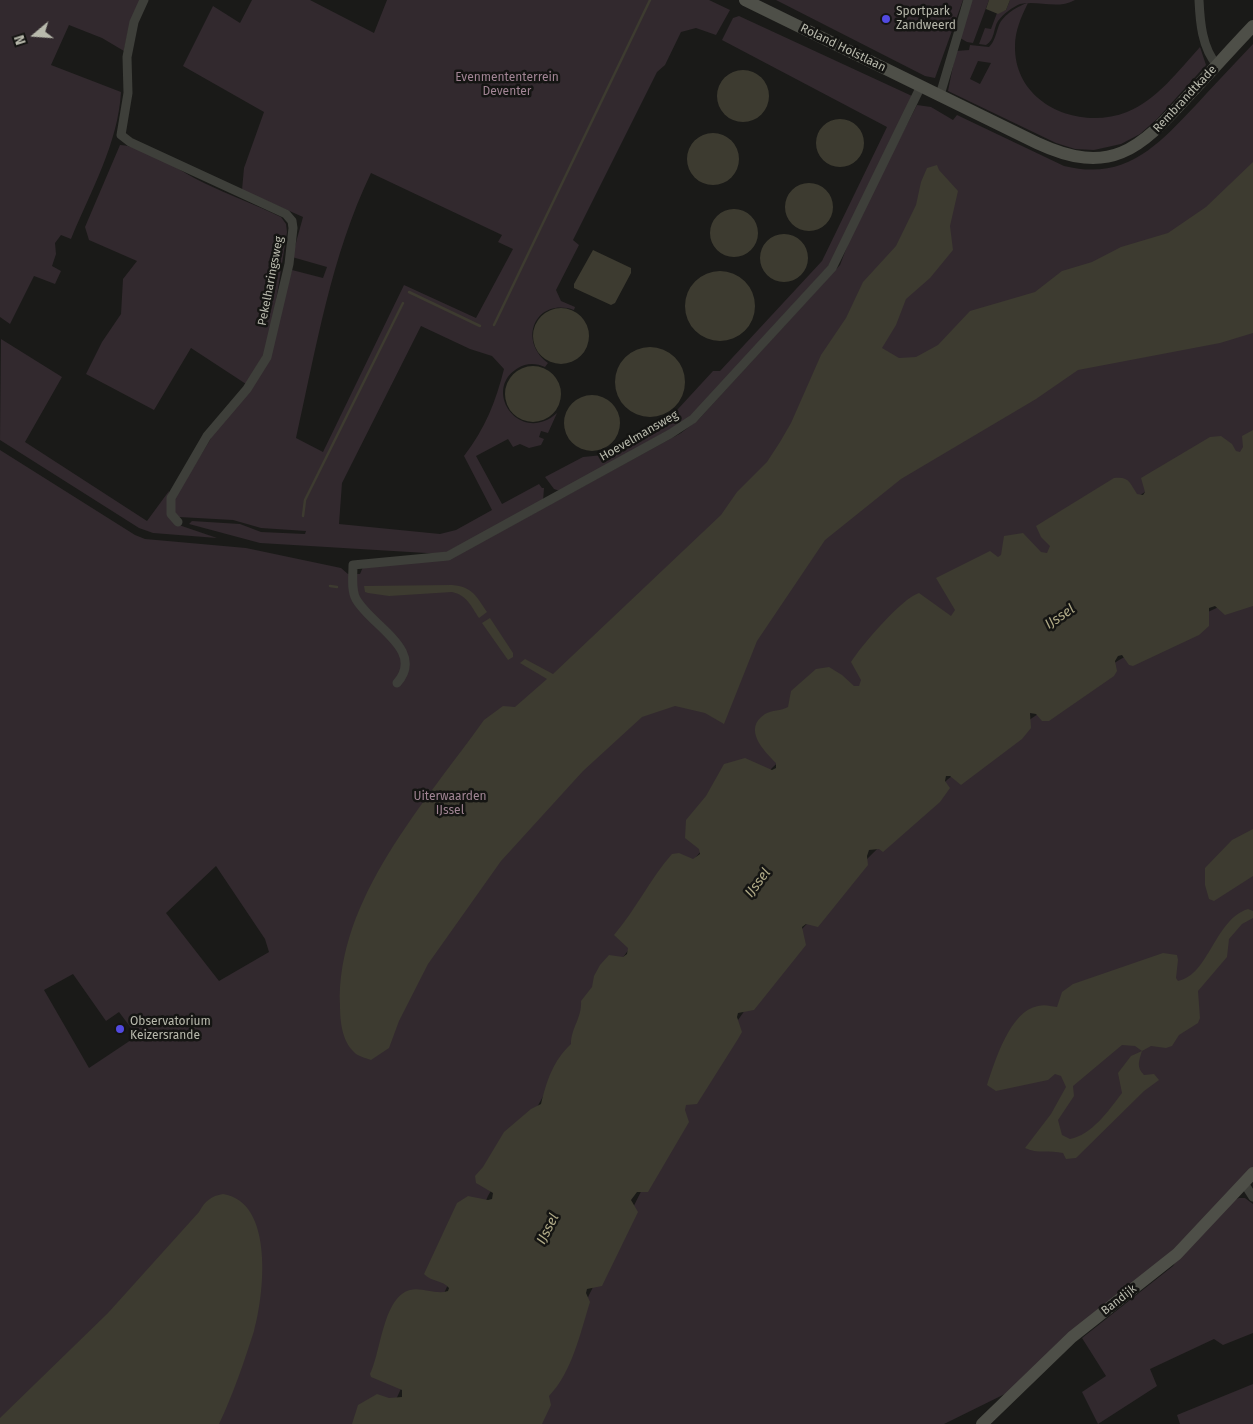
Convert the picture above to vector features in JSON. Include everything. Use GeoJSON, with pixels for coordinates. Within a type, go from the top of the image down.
{"type":"FeatureCollection","features":[{"type":"Feature","properties":{"kind":"street","name":"Pekelharingsweg"},"geometry":{"type":"LineString","coordinates":[[144,0],[134,22],[127,57],[128,93],[121,135],[130,142],[286,214],[292,221],[293,228],[288,264],[267,357],[247,389],[207,436],[171,498],[171,514],[178,522]]}},
{"type":"Feature","properties":{"kind":"street","name":"Roland Holstlaan"},"geometry":{"type":"LineString","coordinates":[[745,0],[940,96]]}},
{"type":"Feature","properties":{"kind":"street"},"geometry":{"type":"LineString","coordinates":[[940,96],[968,0]]}},
{"type":"Feature","properties":{"kind":"street"},"geometry":{"type":"LineString","coordinates":[[1199,0],[1201,25],[1208,51],[1217,65]]}},
{"type":"Feature","properties":{"kind":"street","name":"Rembrandtkade"},"geometry":{"type":"LineString","coordinates":[[940,96],[1060,153],[1077,157],[1099,158],[1129,150],[1149,137],[1253,26]]}},
{"type":"Feature","properties":{"kind":"street","name":"Hoevelmansweg"},"geometry":{"type":"LineString","coordinates":[[398,683],[406,671],[406,656],[356,599],[353,586],[353,565],[448,556],[670,434],[693,419],[832,268],[921,86]]}},
{"type":"Feature","properties":{"kind":"street","name":"Bandijk"},"geometry":{"type":"LineString","coordinates":[[982,1424],[1072,1337],[1177,1254],[1253,1173]]}},
{"type":"Feature","properties":{"kind":"street"},"geometry":{"type":"LineString","coordinates":[[1244,1183],[1253,1197]]}},
{"type":"Feature","properties":{"kind":"green space"},"geometry":{"type":"Polygon","coordinates":[[[0,0],[140,0],[128,32],[124,51],[102,38],[69,25],[51,65],[121,92],[119,111],[115,130],[102,167],[71,239],[61,235],[55,243],[56,254],[52,266],[61,271],[55,284],[34,276],[10,324],[0,317],[0,0]]]}},
{"type":"Feature","properties":{"kind":"green space","name":"Evenmententerrein Deventer"},"geometry":{"type":"Polygon","coordinates":[[[252,0],[310,0],[374,33],[387,0],[709,0],[730,10],[716,35],[696,28],[681,32],[665,65],[657,72],[573,240],[579,245],[556,290],[561,301],[575,307],[574,310],[561,308],[550,310],[541,315],[535,323],[534,343],[539,354],[548,363],[545,367],[528,364],[518,368],[508,378],[503,389],[504,401],[510,411],[519,419],[530,423],[543,421],[557,413],[548,433],[541,431],[539,437],[544,439],[541,445],[529,448],[520,444],[513,447],[508,439],[476,456],[502,504],[539,484],[544,488],[543,501],[443,554],[260,543],[189,524],[192,521],[240,524],[261,532],[305,534],[306,531],[261,528],[233,520],[179,517],[174,514],[174,499],[210,440],[214,428],[255,383],[292,270],[323,278],[327,267],[292,257],[303,217],[242,190],[244,168],[264,112],[183,66],[213,6],[240,23],[252,0]],[[371,173],[345,237],[335,270],[296,438],[323,452],[404,285],[476,318],[513,249],[498,242],[502,235],[371,173]],[[421,326],[342,483],[339,524],[440,534],[456,530],[492,510],[464,456],[478,436],[489,414],[504,369],[492,356],[470,349],[421,326]]]}},
{"type":"Feature","properties":{"kind":"green space"},"geometry":{"type":"Polygon","coordinates":[[[776,0],[963,0],[935,78],[925,76],[776,0]]]}},
{"type":"Feature","properties":{"kind":"green space"},"geometry":{"type":"Polygon","coordinates":[[[971,0],[989,0],[973,43],[960,38],[971,0]]]}},
{"type":"Feature","properties":{"kind":"green space"},"geometry":{"type":"Polygon","coordinates":[[[1010,0],[1075,0],[1054,5],[1020,4],[1000,18],[989,43],[986,45],[979,44],[985,28],[991,29],[997,13],[1006,10],[1010,0]]]}},
{"type":"Feature","properties":{"kind":"green space"},"geometry":{"type":"Polygon","coordinates":[[[1028,3],[1019,24],[1015,46],[1018,66],[1025,83],[1037,97],[1053,108],[1070,115],[1089,118],[1108,117],[1138,107],[1167,84],[1200,47],[1206,65],[1157,119],[1140,134],[1121,144],[1094,150],[1075,149],[1056,143],[948,91],[956,51],[969,50],[970,45],[989,47],[993,42],[1001,21],[1016,8],[1028,3]],[[978,61],[970,79],[980,84],[991,63],[978,61]]]}},
{"type":"Feature","properties":{"kind":"green space"},"geometry":{"type":"Polygon","coordinates":[[[739,16],[912,96],[833,261],[693,414],[683,422],[560,491],[554,489],[545,477],[583,457],[603,455],[635,438],[645,428],[656,426],[678,409],[713,371],[720,371],[822,261],[887,127],[722,40],[733,18],[739,16]]]}},
{"type":"Feature","properties":{"kind":"green space","name":"Uiterwaarden IJssel"},"geometry":{"type":"Polygon","coordinates":[[[1253,44],[1253,447],[1145,492],[1046,555],[859,687],[772,768],[696,857],[624,956],[572,1044],[488,1196],[385,1424],[0,1424],[0,450],[135,535],[145,539],[246,548],[341,568],[348,574],[360,574],[363,567],[454,557],[681,433],[698,420],[840,265],[856,223],[917,105],[931,107],[953,120],[957,115],[1064,166],[1105,169],[1138,157],[1167,135],[1253,44]],[[216,866],[166,913],[219,981],[269,952],[265,939],[216,866]],[[73,974],[44,990],[89,1068],[137,1036],[119,1012],[106,1021],[73,974]]]}},
{"type":"Feature","properties":{"kind":"green space"},"geometry":{"type":"Polygon","coordinates":[[[120,145],[152,155],[204,183],[281,217],[286,224],[287,232],[273,320],[265,352],[246,384],[191,348],[154,410],[86,374],[102,342],[121,314],[123,279],[137,261],[89,240],[85,227],[120,145]]]}},
{"type":"Feature","properties":{"kind":"green space"},"geometry":{"type":"Polygon","coordinates":[[[1,339],[62,377],[25,442],[147,521],[169,491],[167,509],[176,524],[217,538],[153,533],[139,528],[0,440],[1,339]]]}},
{"type":"Feature","properties":{"kind":"green space"},"geometry":{"type":"Polygon","coordinates":[[[1253,591],[1253,1168],[1179,1248],[1013,1390],[944,1424],[537,1424],[589,1295],[684,1106],[738,1020],[802,929],[869,857],[948,779],[1032,718],[1119,660],[1210,611],[1253,591]]]}},
{"type":"Feature","properties":{"kind":"green space"},"geometry":{"type":"Polygon","coordinates":[[[1245,1198],[1253,1204],[1253,1333],[1223,1345],[1214,1339],[1150,1369],[1157,1386],[1098,1424],[1082,1392],[1106,1376],[1082,1338],[1173,1266],[1181,1254],[1232,1201],[1245,1198]]]}},
{"type":"Feature","properties":{"kind":"green space"},"geometry":{"type":"Polygon","coordinates":[[[1253,1384],[1253,1424],[1180,1424],[1177,1415],[1253,1384]]]}},
{"type":"Feature","properties":{"kind":"water"},"geometry":{"type":"Polygon","coordinates":[[[989,0],[1010,0],[1006,10],[998,14],[986,9],[989,0]]]}},
{"type":"Feature","properties":{"kind":"water"},"geometry":{"type":"Polygon","coordinates":[[[743,70],[753,72],[761,78],[767,86],[769,96],[767,106],[761,114],[753,120],[743,122],[733,120],[725,114],[719,106],[717,96],[719,86],[725,78],[733,72],[743,70]]]}},
{"type":"Feature","properties":{"kind":"water"},"geometry":{"type":"Polygon","coordinates":[[[835,119],[845,119],[857,126],[864,138],[864,148],[857,160],[845,167],[835,167],[827,163],[820,156],[816,148],[816,138],[820,130],[827,123],[835,119]]]}},
{"type":"Feature","properties":{"kind":"water"},"geometry":{"type":"Polygon","coordinates":[[[708,133],[718,133],[732,140],[739,154],[739,164],[732,178],[718,185],[708,185],[698,181],[691,174],[687,164],[687,154],[691,144],[698,137],[708,133]]]}},
{"type":"Feature","properties":{"kind":"water"},"geometry":{"type":"Polygon","coordinates":[[[1253,162],[1253,333],[1220,343],[1078,370],[1036,399],[901,479],[825,540],[757,641],[724,724],[705,713],[675,706],[642,717],[583,771],[501,861],[428,964],[399,1021],[389,1048],[371,1060],[355,1053],[344,1037],[341,1024],[340,1006],[343,966],[353,928],[368,890],[388,854],[411,819],[484,720],[503,706],[515,707],[547,679],[520,663],[525,659],[553,674],[721,515],[737,492],[767,462],[791,423],[821,355],[846,318],[863,282],[896,246],[916,205],[921,182],[927,168],[937,165],[939,170],[958,191],[950,226],[953,250],[930,278],[906,299],[896,325],[882,348],[899,358],[916,357],[938,345],[970,311],[1035,292],[1062,271],[1092,262],[1121,247],[1168,233],[1206,207],[1253,162]]]}},
{"type":"Feature","properties":{"kind":"water"},"geometry":{"type":"Polygon","coordinates":[[[804,183],[814,183],[826,190],[833,202],[833,212],[826,224],[814,231],[804,231],[796,227],[789,220],[785,212],[785,202],[789,194],[796,187],[804,183]]]}},
{"type":"Feature","properties":{"kind":"water"},"geometry":{"type":"Polygon","coordinates":[[[734,209],[743,211],[751,216],[756,224],[758,233],[756,242],[751,250],[743,255],[734,257],[725,255],[717,250],[712,242],[710,233],[712,224],[717,216],[725,211],[734,209]]]}},
{"type":"Feature","properties":{"kind":"water"},"geometry":{"type":"Polygon","coordinates":[[[779,234],[789,234],[801,241],[808,253],[808,263],[801,275],[789,282],[779,282],[771,278],[764,271],[760,263],[760,253],[764,245],[771,238],[779,234]]]}},
{"type":"Feature","properties":{"kind":"water"},"geometry":{"type":"Polygon","coordinates":[[[593,250],[631,268],[631,273],[615,303],[611,305],[574,288],[574,284],[593,250]]]}},
{"type":"Feature","properties":{"kind":"water"},"geometry":{"type":"Polygon","coordinates":[[[720,271],[733,274],[745,281],[752,293],[755,306],[752,319],[745,331],[733,338],[720,341],[707,338],[695,331],[688,319],[685,306],[688,293],[695,281],[707,274],[720,271]]]}},
{"type":"Feature","properties":{"kind":"water"},"geometry":{"type":"Polygon","coordinates":[[[561,308],[572,310],[581,316],[587,325],[589,336],[587,347],[581,356],[572,362],[561,364],[550,362],[541,356],[535,347],[533,336],[535,325],[541,316],[550,310],[561,308]]]}},
{"type":"Feature","properties":{"kind":"water"},"geometry":{"type":"Polygon","coordinates":[[[650,347],[663,350],[675,357],[682,369],[685,382],[682,395],[675,407],[663,414],[650,417],[637,414],[625,407],[618,395],[615,382],[618,369],[625,357],[637,350],[650,347]]]}},
{"type":"Feature","properties":{"kind":"water"},"geometry":{"type":"Polygon","coordinates":[[[533,366],[544,368],[553,374],[559,383],[561,394],[559,405],[553,414],[544,420],[533,422],[522,420],[513,414],[507,405],[505,394],[507,383],[513,374],[522,368],[533,366]]]}},
{"type":"Feature","properties":{"kind":"water"},"geometry":{"type":"Polygon","coordinates":[[[592,395],[603,397],[612,403],[618,412],[620,423],[618,434],[612,443],[603,449],[592,451],[581,449],[572,443],[566,434],[564,423],[566,412],[572,403],[581,397],[592,395]]]}},
{"type":"Feature","properties":{"kind":"water","name":"IJssel"},"geometry":{"type":"Polygon","coordinates":[[[1253,430],[1253,606],[1225,615],[1215,606],[1209,608],[1209,626],[1199,635],[1133,666],[1129,665],[1122,655],[1118,656],[1115,661],[1117,671],[1114,676],[1049,721],[1042,721],[1036,714],[1030,713],[1031,728],[1022,739],[961,785],[950,776],[946,776],[945,781],[950,788],[940,802],[883,852],[879,849],[869,850],[867,856],[868,865],[818,927],[806,924],[802,927],[806,945],[754,1010],[738,1013],[737,1017],[742,1032],[738,1039],[697,1104],[686,1105],[685,1110],[689,1122],[648,1192],[637,1192],[631,1200],[638,1212],[602,1286],[587,1289],[586,1293],[590,1302],[579,1339],[564,1376],[549,1396],[551,1405],[542,1424],[352,1424],[358,1405],[377,1394],[389,1398],[402,1397],[402,1390],[371,1377],[370,1374],[388,1314],[401,1295],[410,1290],[448,1291],[449,1288],[446,1285],[424,1274],[457,1203],[468,1196],[492,1199],[493,1193],[476,1183],[475,1176],[483,1167],[504,1132],[531,1109],[541,1104],[555,1064],[571,1044],[571,1038],[580,1013],[581,1001],[592,987],[594,976],[600,965],[609,955],[623,957],[627,954],[628,948],[614,935],[672,854],[679,853],[693,859],[700,854],[699,849],[685,838],[686,820],[706,796],[724,764],[745,758],[772,770],[776,768],[776,763],[757,740],[755,726],[758,720],[765,714],[788,707],[791,691],[816,669],[829,667],[854,686],[859,686],[861,680],[851,662],[882,623],[903,604],[919,593],[951,616],[955,610],[936,578],[990,551],[998,557],[1001,555],[1004,536],[1023,533],[1041,552],[1047,553],[1050,546],[1041,537],[1036,526],[1114,478],[1126,479],[1137,494],[1143,495],[1145,492],[1141,478],[1210,437],[1221,436],[1232,444],[1236,451],[1240,452],[1243,447],[1242,436],[1253,430]]]}},
{"type":"Feature","properties":{"kind":"water"},"geometry":{"type":"Polygon","coordinates":[[[452,585],[465,588],[473,593],[487,612],[479,618],[465,598],[457,593],[389,596],[365,592],[364,586],[452,585]]]}},
{"type":"Feature","properties":{"kind":"water"},"geometry":{"type":"Polygon","coordinates":[[[490,618],[513,653],[513,657],[508,660],[482,623],[490,618]]]}},
{"type":"Feature","properties":{"kind":"water"},"geometry":{"type":"Polygon","coordinates":[[[1253,829],[1253,876],[1214,901],[1209,899],[1205,885],[1205,868],[1232,840],[1253,829]]]}},
{"type":"Feature","properties":{"kind":"water"},"geometry":{"type":"Polygon","coordinates":[[[1248,909],[1253,911],[1253,918],[1242,924],[1229,939],[1227,957],[1198,991],[1200,1018],[1198,1023],[1179,1035],[1172,1046],[1166,1048],[1151,1046],[1142,1051],[1139,1064],[1141,1072],[1144,1075],[1154,1074],[1159,1080],[1144,1091],[1076,1158],[1066,1159],[1063,1153],[1034,1151],[1025,1148],[1051,1114],[1066,1087],[1061,1076],[1055,1074],[1048,1080],[996,1091],[987,1085],[1005,1038],[1019,1017],[1028,1010],[1038,1006],[1057,1007],[1062,992],[1073,984],[1163,953],[1177,955],[1176,978],[1178,981],[1189,977],[1197,969],[1228,924],[1237,915],[1248,909]],[[1122,1045],[1073,1086],[1074,1096],[1058,1120],[1062,1135],[1070,1139],[1078,1137],[1086,1133],[1106,1114],[1122,1093],[1118,1073],[1131,1056],[1142,1051],[1135,1046],[1122,1045]]]}},
{"type":"Feature","properties":{"kind":"water"},"geometry":{"type":"Polygon","coordinates":[[[223,1194],[240,1201],[251,1214],[258,1232],[262,1252],[262,1274],[261,1296],[254,1331],[234,1390],[219,1424],[0,1424],[0,1418],[108,1313],[206,1202],[215,1196],[223,1194]]]}},
{"type":"Feature","properties":{"kind":"waterway"},"geometry":{"type":"LineString","coordinates":[[494,325],[650,0]]}},
{"type":"Feature","properties":{"kind":"waterway"},"geometry":{"type":"LineString","coordinates":[[409,292],[480,326]]}},
{"type":"Feature","properties":{"kind":"waterway"},"geometry":{"type":"LineString","coordinates":[[303,516],[305,500],[403,303]]}},
{"type":"Feature","properties":{"kind":"waterway"},"geometry":{"type":"LineString","coordinates":[[330,586],[337,587]]}},
{"type":"Feature","properties":{"kind":"place","name":"Sportpark Zandweerd"},"geometry":{"type":"Point","coordinates":[886,19]}},
{"type":"Feature","properties":{"kind":"place","name":"Observatorium Keizersrande"},"geometry":{"type":"Point","coordinates":[120,1029]}}]}
